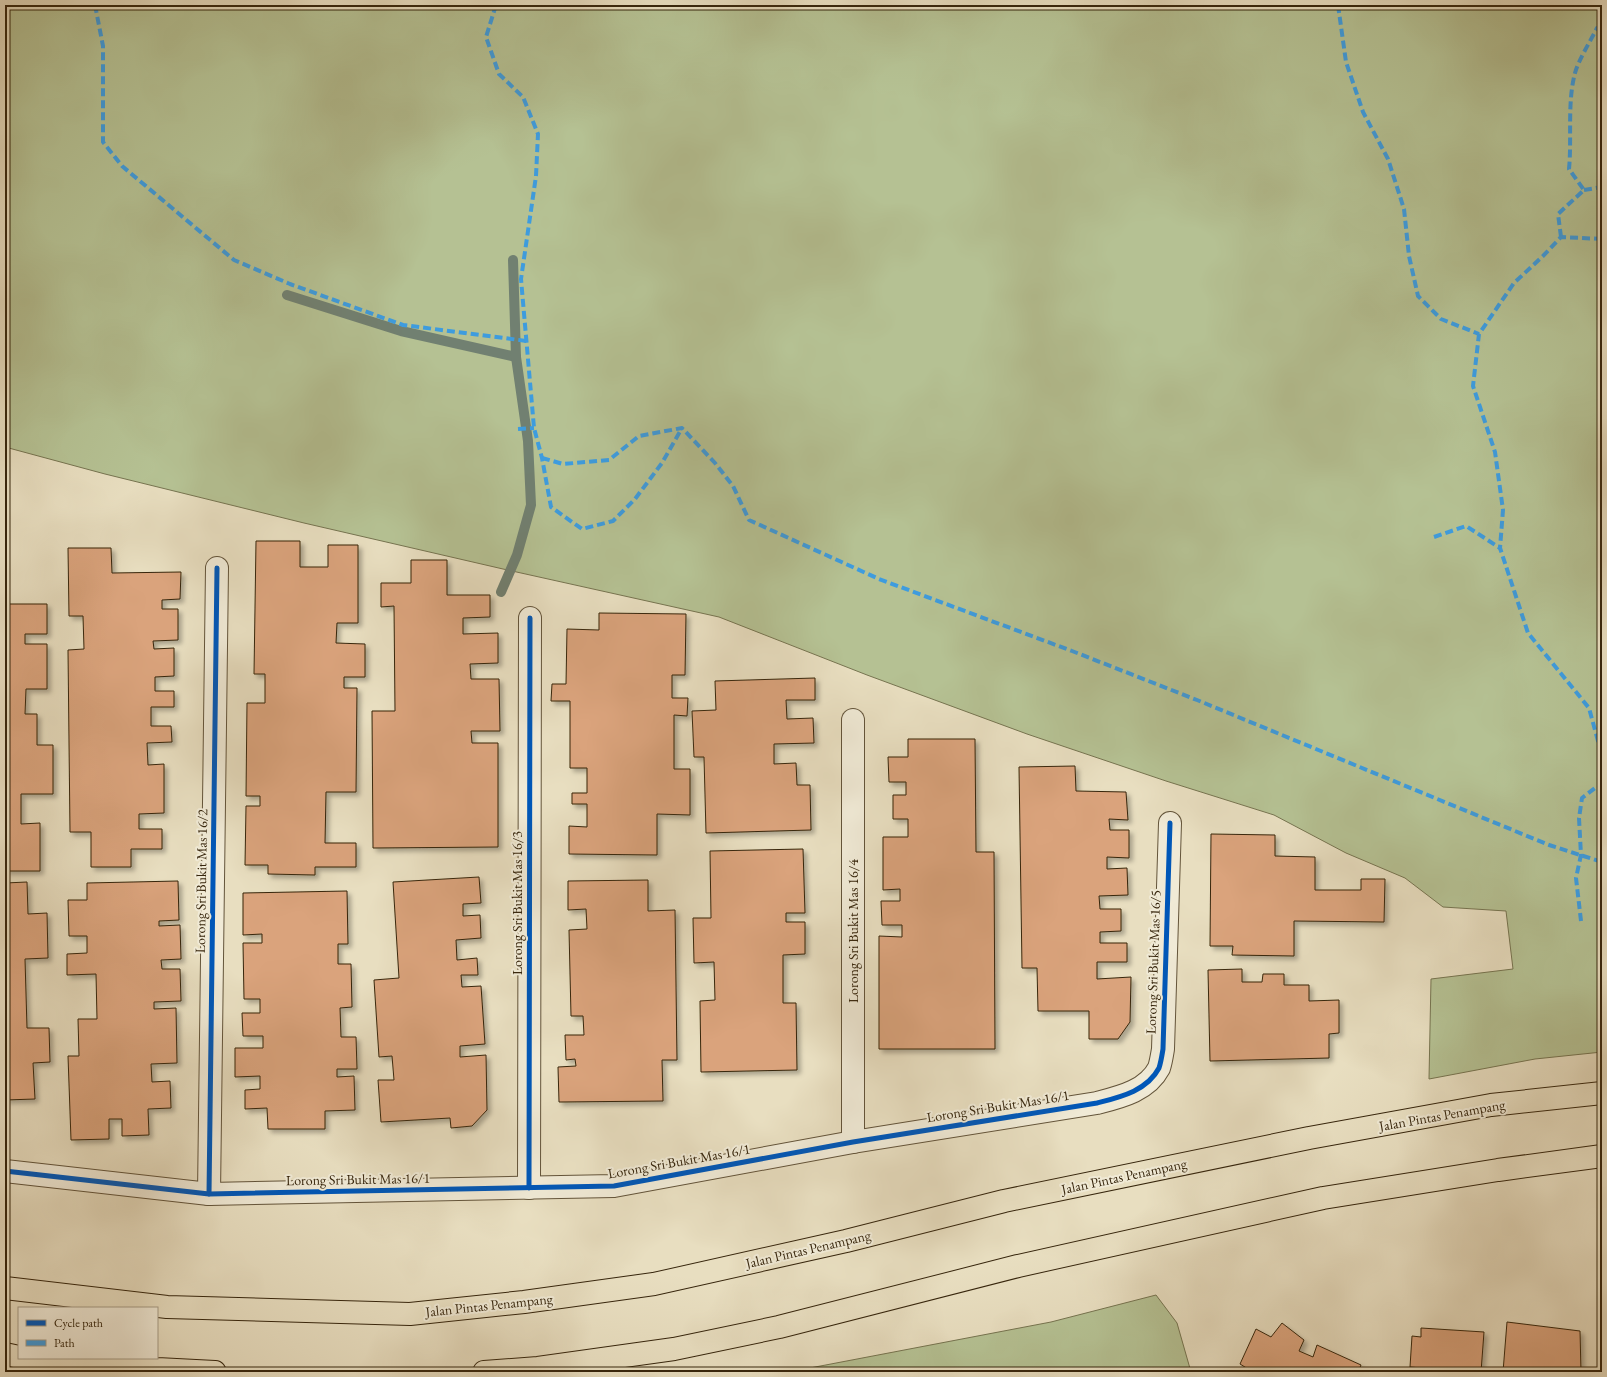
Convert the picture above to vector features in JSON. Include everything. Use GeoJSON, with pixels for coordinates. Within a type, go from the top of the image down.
{"type":"FeatureCollection","features":[{"type":"Feature","properties":{"kind":"main road","name":"Jalan Pintas Penampang"},"geometry":{"type":"LineString","coordinates":[[5,1288],[167,1307],[410,1314],[524,1302],[654,1284],[846,1241],[1004,1201],[1309,1138],[1491,1106],[1602,1093]]}},
{"type":"Feature","properties":{"kind":"main road"},"geometry":{"type":"LineString","coordinates":[[484,1372],[538,1368],[674,1349],[786,1325],[1018,1266],[1323,1198],[1498,1170],[1602,1156]]}},
{"type":"Feature","properties":{"kind":"main road"},"geometry":{"type":"LineString","coordinates":[[5,1354],[18,1356]]}},
{"type":"Feature","properties":{"kind":"main road"},"geometry":{"type":"LineString","coordinates":[[41,1359],[157,1369],[215,1372]]}},
{"type":"Feature","properties":{"kind":"street","name":"Lorong Sri Bukit Mas 16/2"},"geometry":{"type":"LineString","coordinates":[[209,1194],[217,568]]}},
{"type":"Feature","properties":{"kind":"street","name":"Lorong Sri Bukit Mas 16/3"},"geometry":{"type":"LineString","coordinates":[[529,1188],[530,618]]}},
{"type":"Feature","properties":{"kind":"street","name":"Lorong Sri Bukit Mas 16/4"},"geometry":{"type":"LineString","coordinates":[[853,720],[853,1142]]}},
{"type":"Feature","properties":{"kind":"street","name":"Lorong Sri Bukit Mas 16/5"},"geometry":{"type":"LineString","coordinates":[[1136,1091],[1149,1081],[1159,1068],[1163,1049],[1170,823]]}},
{"type":"Feature","properties":{"kind":"street","name":"Lorong Sri Bukit Mas 16/1"},"geometry":{"type":"LineString","coordinates":[[5,1171],[209,1194],[614,1186],[853,1142],[1097,1103],[1136,1091]]}},
{"type":"Feature","properties":{"kind":"green space"},"geometry":{"type":"Polygon","coordinates":[[[5,5],[1602,5],[1602,1052],[1535,1059],[1429,1079],[1431,979],[1513,969],[1506,911],[1443,907],[1405,878],[1346,853],[1274,815],[1166,781],[1027,734],[867,675],[719,617],[304,523],[105,474],[5,447],[5,5]]]}},
{"type":"Feature","properties":{"kind":"green space"},"geometry":{"type":"Polygon","coordinates":[[[1156,1295],[1177,1323],[1191,1372],[789,1372],[1051,1322],[1156,1295]]]}},
{"type":"Feature","properties":{"kind":"building"},"geometry":{"type":"Polygon","coordinates":[[[256,541],[300,541],[300,567],[328,567],[328,545],[358,545],[358,623],[337,623],[336,643],[365,644],[365,677],[344,677],[344,688],[357,688],[356,792],[326,792],[325,843],[356,843],[356,867],[315,867],[315,875],[268,874],[268,865],[245,865],[246,806],[260,806],[260,796],[246,796],[247,703],[265,703],[265,674],[254,674],[256,541]]]}},
{"type":"Feature","properties":{"kind":"building"},"geometry":{"type":"Polygon","coordinates":[[[68,548],[111,548],[112,573],[181,572],[180,599],[162,600],[162,609],[178,609],[178,640],[153,641],[154,649],[174,648],[174,676],[155,677],[155,691],[174,691],[174,707],[151,707],[151,726],[171,726],[172,742],[147,743],[148,765],[164,764],[164,813],[139,814],[139,829],[162,829],[162,849],[131,849],[131,867],[91,867],[91,832],[70,832],[68,650],[84,649],[83,616],[69,616],[68,548]]]}},
{"type":"Feature","properties":{"kind":"building"},"geometry":{"type":"Polygon","coordinates":[[[411,560],[447,560],[447,595],[490,595],[490,617],[463,618],[463,634],[498,633],[498,663],[470,664],[471,679],[499,679],[500,731],[471,731],[472,743],[498,743],[498,847],[373,848],[372,711],[395,711],[394,606],[381,607],[381,583],[411,583],[411,560]]]}},
{"type":"Feature","properties":{"kind":"building"},"geometry":{"type":"Polygon","coordinates":[[[5,604],[47,604],[47,634],[25,634],[25,644],[47,644],[47,689],[26,689],[25,714],[37,714],[37,745],[53,745],[53,794],[21,794],[21,824],[40,823],[40,871],[5,871],[5,604]]]}},
{"type":"Feature","properties":{"kind":"building"},"geometry":{"type":"Polygon","coordinates":[[[599,613],[686,614],[685,675],[672,675],[672,698],[688,698],[687,716],[674,715],[674,769],[690,769],[690,815],[657,814],[657,855],[569,854],[569,826],[587,827],[587,804],[572,804],[572,793],[587,793],[587,768],[570,768],[570,701],[551,701],[552,684],[566,684],[567,629],[599,630],[599,613]]]}},
{"type":"Feature","properties":{"kind":"building"},"geometry":{"type":"Polygon","coordinates":[[[815,678],[815,700],[786,700],[787,719],[813,718],[814,743],[774,744],[774,764],[796,763],[797,785],[810,785],[811,830],[706,833],[704,757],[694,757],[692,711],[716,710],[715,681],[815,678]]]}},
{"type":"Feature","properties":{"kind":"building"},"geometry":{"type":"Polygon","coordinates":[[[908,739],[975,739],[976,852],[994,852],[995,1049],[879,1049],[879,936],[902,937],[902,925],[882,925],[881,901],[900,901],[900,889],[883,890],[883,837],[908,837],[908,819],[893,819],[893,795],[906,795],[906,782],[889,782],[888,757],[908,757],[908,739]]]}},
{"type":"Feature","properties":{"kind":"building"},"geometry":{"type":"Polygon","coordinates":[[[1075,766],[1076,791],[1126,792],[1128,820],[1109,819],[1110,830],[1129,830],[1129,858],[1107,857],[1107,869],[1127,868],[1128,895],[1099,896],[1100,909],[1121,909],[1121,931],[1100,932],[1100,943],[1127,943],[1127,962],[1097,962],[1097,979],[1131,977],[1130,1022],[1118,1039],[1089,1039],[1089,1011],[1038,1011],[1037,968],[1022,968],[1019,767],[1075,766]]]}},
{"type":"Feature","properties":{"kind":"building"},"geometry":{"type":"Polygon","coordinates":[[[1211,834],[1275,835],[1275,856],[1315,857],[1315,890],[1361,890],[1361,879],[1385,879],[1384,922],[1294,921],[1294,956],[1232,955],[1233,946],[1210,946],[1211,834]]]}},
{"type":"Feature","properties":{"kind":"building"},"geometry":{"type":"Polygon","coordinates":[[[803,849],[805,913],[786,913],[786,922],[805,922],[805,954],[783,955],[783,1003],[796,1003],[797,1070],[701,1072],[700,1001],[715,1000],[714,962],[694,963],[693,918],[711,918],[710,851],[803,849]]]}},
{"type":"Feature","properties":{"kind":"building"},"geometry":{"type":"Polygon","coordinates":[[[479,877],[481,903],[463,904],[463,916],[480,915],[481,938],[456,940],[457,960],[477,958],[478,975],[461,975],[462,987],[481,986],[485,1044],[460,1046],[460,1057],[486,1055],[487,1110],[472,1126],[451,1128],[450,1118],[381,1122],[378,1080],[394,1080],[392,1056],[379,1057],[374,980],[399,978],[393,882],[479,877]]]}},
{"type":"Feature","properties":{"kind":"building"},"geometry":{"type":"Polygon","coordinates":[[[648,880],[648,911],[675,910],[677,1060],[662,1060],[663,1101],[559,1102],[558,1067],[576,1066],[575,1059],[566,1060],[565,1035],[584,1035],[583,1016],[571,1016],[569,930],[587,929],[586,909],[568,910],[568,881],[648,880]]]}},
{"type":"Feature","properties":{"kind":"building"},"geometry":{"type":"Polygon","coordinates":[[[178,881],[179,920],[159,921],[159,926],[180,925],[181,959],[161,960],[162,969],[180,969],[181,1001],[154,1002],[154,1009],[176,1008],[177,1063],[151,1064],[152,1082],[170,1081],[171,1108],[148,1109],[149,1135],[122,1136],[122,1119],[109,1119],[109,1139],[71,1140],[68,1056],[79,1056],[78,1019],[97,1019],[96,974],[67,975],[67,954],[87,953],[87,936],[69,936],[68,900],[87,900],[87,883],[178,881]]]}},
{"type":"Feature","properties":{"kind":"building"},"geometry":{"type":"Polygon","coordinates":[[[27,882],[28,914],[47,913],[48,958],[25,959],[27,1028],[49,1028],[50,1062],[33,1063],[35,1099],[5,1100],[5,883],[27,882]]]}},
{"type":"Feature","properties":{"kind":"building"},"geometry":{"type":"Polygon","coordinates":[[[347,891],[348,944],[338,944],[338,964],[351,964],[352,1007],[340,1008],[341,1037],[356,1037],[357,1069],[337,1069],[337,1077],[354,1076],[355,1110],[325,1111],[325,1129],[268,1129],[267,1108],[245,1109],[245,1090],[260,1089],[260,1076],[235,1077],[235,1048],[263,1048],[263,1036],[243,1036],[242,1013],[260,1013],[260,999],[244,999],[243,943],[262,943],[262,934],[243,935],[243,893],[347,891]]]}},
{"type":"Feature","properties":{"kind":"building"},"geometry":{"type":"Polygon","coordinates":[[[1242,969],[1242,982],[1262,982],[1263,974],[1284,974],[1284,985],[1309,985],[1309,1001],[1339,1000],[1339,1033],[1329,1034],[1329,1058],[1210,1061],[1208,970],[1242,969]]]}},
{"type":"Feature","properties":{"kind":"building"},"geometry":{"type":"Polygon","coordinates":[[[1507,1322],[1580,1331],[1581,1372],[1503,1372],[1507,1322]]]}},
{"type":"Feature","properties":{"kind":"building"},"geometry":{"type":"Polygon","coordinates":[[[1282,1323],[1304,1340],[1299,1351],[1313,1357],[1317,1345],[1361,1365],[1358,1372],[1253,1372],[1240,1364],[1256,1329],[1271,1337],[1282,1323]]]}},
{"type":"Feature","properties":{"kind":"building"},"geometry":{"type":"Polygon","coordinates":[[[1421,1328],[1484,1332],[1481,1372],[1422,1372],[1422,1368],[1410,1367],[1412,1336],[1421,1337],[1421,1328]]]}},
{"type":"Feature","properties":{"kind":"waterway"},"geometry":{"type":"LineString","coordinates":[[501,592],[517,555],[531,505],[528,441],[516,357],[513,260]]}},
{"type":"Feature","properties":{"kind":"waterway"},"geometry":{"type":"LineString","coordinates":[[287,295],[401,331],[516,357]]}},
{"type":"Feature","properties":{"kind":"marked path"},"geometry":{"type":"LineString","coordinates":[[95,5],[103,46],[103,142],[122,166],[234,260],[290,284],[403,325],[527,341]]}},
{"type":"Feature","properties":{"kind":"marked path"},"geometry":{"type":"LineString","coordinates":[[496,5],[486,37],[499,74],[523,97],[538,134],[536,176],[521,279],[534,428],[542,458],[551,507],[582,529],[613,521],[635,499],[662,463],[682,428]]}},
{"type":"Feature","properties":{"kind":"marked path"},"geometry":{"type":"LineString","coordinates":[[1338,5],[1346,62],[1363,112],[1388,159],[1404,209],[1409,256],[1418,296],[1441,319],[1479,334]]}},
{"type":"Feature","properties":{"kind":"marked path"},"geometry":{"type":"LineString","coordinates":[[1561,237],[1558,214],[1584,190],[1569,169],[1570,108],[1575,73],[1597,28],[1602,29]]}},
{"type":"Feature","properties":{"kind":"marked path"},"geometry":{"type":"LineString","coordinates":[[1584,190],[1602,187]]}},
{"type":"Feature","properties":{"kind":"marked path"},"geometry":{"type":"LineString","coordinates":[[1602,239],[1561,237],[1514,283],[1479,334],[1473,386],[1495,452],[1503,510],[1500,548],[1528,633],[1589,708],[1598,741],[1602,744]]}},
{"type":"Feature","properties":{"kind":"marked path"},"geometry":{"type":"LineString","coordinates":[[518,429],[534,428]]}},
{"type":"Feature","properties":{"kind":"marked path"},"geometry":{"type":"LineString","coordinates":[[542,458],[563,464],[609,460],[639,436],[682,428],[715,463],[733,486],[749,520],[879,579],[1072,651],[1197,700],[1549,845],[1602,862]]}},
{"type":"Feature","properties":{"kind":"marked path"},"geometry":{"type":"LineString","coordinates":[[1434,537],[1466,526],[1500,548]]}},
{"type":"Feature","properties":{"kind":"marked path"},"geometry":{"type":"LineString","coordinates":[[1581,921],[1576,878],[1581,855],[1579,818],[1582,798],[1595,788],[1602,788]]}},
{"type":"Feature","properties":{"kind":"cycle path"},"geometry":{"type":"LineString","coordinates":[[209,1194],[217,568]]}},
{"type":"Feature","properties":{"kind":"cycle path"},"geometry":{"type":"LineString","coordinates":[[529,1188],[530,618]]}},
{"type":"Feature","properties":{"kind":"cycle path"},"geometry":{"type":"LineString","coordinates":[[5,1171],[209,1194],[614,1186],[853,1142],[1097,1103],[1115,1098],[1140,1088],[1154,1076],[1159,1068],[1163,1049],[1170,823]]}}]}
